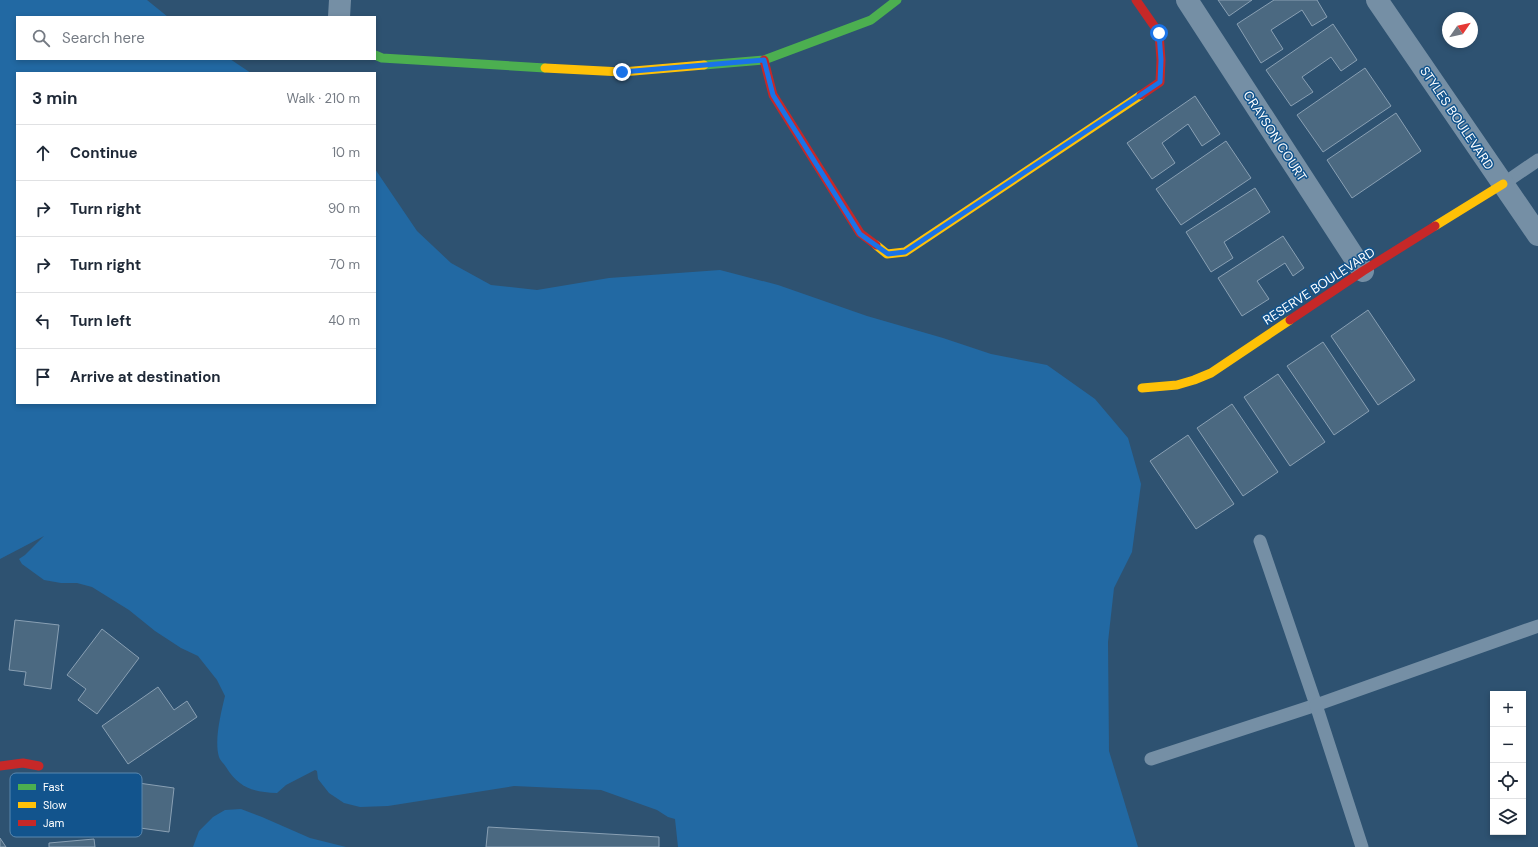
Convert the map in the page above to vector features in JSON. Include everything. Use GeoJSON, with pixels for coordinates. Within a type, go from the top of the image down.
{"type":"FeatureCollection","features":[{"type":"Feature","properties":{"kind":"street"},"geometry":{"type":"LineString","coordinates":[[339,16],[340,0]]}},
{"type":"Feature","properties":{"kind":"street"},"geometry":{"type":"LineString","coordinates":[[376,56],[382,58],[622,72],[764,60],[871,20],[897,0]]}},
{"type":"Feature","properties":{"kind":"street"},"geometry":{"type":"LineString","coordinates":[[764,60],[773,95],[860,234],[888,254],[905,252],[1160,82],[1161,60],[1159,33],[1136,0]]}},
{"type":"Feature","properties":{"kind":"street","name":"CRAYSON COURT"},"geometry":{"type":"LineString","coordinates":[[1187,0],[1363,271]]}},
{"type":"Feature","properties":{"kind":"street","name":"STYLES BOULEVARD"},"geometry":{"type":"LineString","coordinates":[[1377,0],[1538,235]]}},
{"type":"Feature","properties":{"kind":"street","name":"RESERVE BOULEVARD"},"geometry":{"type":"LineString","coordinates":[[1142,388],[1177,386],[1194,381],[1211,373],[1363,271],[1503,184]]}},
{"type":"Feature","properties":{"kind":"street"},"geometry":{"type":"LineString","coordinates":[[0,766],[23,763],[39,766]]}},
{"type":"Feature","properties":{"kind":"lane"},"geometry":{"type":"LineString","coordinates":[[1503,184],[1538,160]]}},
{"type":"Feature","properties":{"kind":"lane"},"geometry":{"type":"LineString","coordinates":[[1260,541],[1316,705],[1362,847]]}},
{"type":"Feature","properties":{"kind":"lane"},"geometry":{"type":"LineString","coordinates":[[1151,759],[1316,705],[1538,626]]}},
{"type":"Feature","properties":{"kind":"shaded area"},"geometry":{"type":"Polygon","coordinates":[[[0,0],[147,0],[167,16],[16,16],[16,60],[232,60],[250,72],[16,72],[16,404],[376,404],[376,170],[417,231],[451,263],[491,285],[537,290],[609,278],[720,270],[778,285],[867,316],[943,338],[991,354],[1047,365],[1095,399],[1128,438],[1141,484],[1132,552],[1114,588],[1108,642],[1109,751],[1138,847],[678,847],[675,819],[668,817],[657,810],[601,790],[514,786],[388,806],[360,807],[344,803],[329,793],[318,779],[317,771],[315,770],[286,785],[277,793],[254,790],[247,788],[236,780],[219,757],[217,743],[225,696],[217,680],[198,656],[181,648],[155,631],[129,610],[92,587],[77,583],[61,583],[44,580],[22,564],[19,559],[44,536],[0,559],[0,0]]]}},
{"type":"Feature","properties":{"kind":"shaded area"},"geometry":{"type":"Polygon","coordinates":[[[241,809],[310,838],[346,847],[193,847],[199,831],[213,817],[225,810],[241,809]]]}},
{"type":"Feature","properties":{"kind":"building"},"geometry":{"type":"Polygon","coordinates":[[[1218,0],[1252,0],[1229,16],[1218,0]]]}},
{"type":"Feature","properties":{"kind":"building"},"geometry":{"type":"Polygon","coordinates":[[[1274,0],[1317,0],[1327,17],[1312,26],[1302,10],[1271,30],[1283,49],[1261,63],[1237,24],[1274,0]]]}},
{"type":"Feature","properties":{"kind":"building"},"geometry":{"type":"Polygon","coordinates":[[[1333,24],[1357,60],[1341,71],[1331,57],[1302,77],[1313,92],[1291,106],[1266,70],[1333,24]]]}},
{"type":"Feature","properties":{"kind":"building"},"geometry":{"type":"Polygon","coordinates":[[[1365,68],[1391,106],[1323,152],[1297,115],[1365,68]]]}},
{"type":"Feature","properties":{"kind":"building"},"geometry":{"type":"Polygon","coordinates":[[[1195,96],[1220,134],[1202,146],[1188,124],[1162,143],[1175,163],[1152,179],[1127,143],[1195,96]]]}},
{"type":"Feature","properties":{"kind":"building"},"geometry":{"type":"Polygon","coordinates":[[[1396,113],[1421,151],[1352,198],[1327,160],[1396,113]]]}},
{"type":"Feature","properties":{"kind":"building"},"geometry":{"type":"Polygon","coordinates":[[[1226,141],[1251,178],[1181,225],[1156,189],[1226,141]]]}},
{"type":"Feature","properties":{"kind":"building"},"geometry":{"type":"Polygon","coordinates":[[[1255,188],[1270,212],[1224,242],[1233,258],[1211,272],[1186,232],[1255,188]]]}},
{"type":"Feature","properties":{"kind":"building"},"geometry":{"type":"Polygon","coordinates":[[[1283,236],[1304,268],[1293,276],[1285,263],[1257,281],[1269,299],[1242,316],[1218,278],[1283,236]]]}},
{"type":"Feature","properties":{"kind":"building"},"geometry":{"type":"Polygon","coordinates":[[[1368,310],[1415,380],[1378,405],[1331,336],[1368,310]]]}},
{"type":"Feature","properties":{"kind":"building"},"geometry":{"type":"Polygon","coordinates":[[[1323,342],[1369,411],[1334,435],[1287,366],[1323,342]]]}},
{"type":"Feature","properties":{"kind":"building"},"geometry":{"type":"Polygon","coordinates":[[[1278,374],[1325,442],[1290,466],[1244,397],[1278,374]]]}},
{"type":"Feature","properties":{"kind":"building"},"geometry":{"type":"Polygon","coordinates":[[[1232,404],[1278,472],[1243,496],[1197,428],[1232,404]]]}},
{"type":"Feature","properties":{"kind":"building"},"geometry":{"type":"Polygon","coordinates":[[[1188,435],[1234,504],[1196,529],[1150,461],[1188,435]]]}},
{"type":"Feature","properties":{"kind":"building"},"geometry":{"type":"Polygon","coordinates":[[[15,620],[59,625],[51,689],[24,685],[26,672],[9,670],[15,620]]]}},
{"type":"Feature","properties":{"kind":"building"},"geometry":{"type":"Polygon","coordinates":[[[102,629],[139,658],[97,714],[78,700],[86,689],[67,675],[102,629]]]}},
{"type":"Feature","properties":{"kind":"building"},"geometry":{"type":"Polygon","coordinates":[[[158,687],[174,710],[187,701],[197,717],[128,764],[102,726],[158,687]]]}},
{"type":"Feature","properties":{"kind":"building"},"geometry":{"type":"Polygon","coordinates":[[[142,784],[174,788],[169,832],[142,828],[142,784]]]}},
{"type":"Feature","properties":{"kind":"building"},"geometry":{"type":"Polygon","coordinates":[[[488,827],[659,837],[659,847],[486,847],[488,827]]]}},
{"type":"Feature","properties":{"kind":"building"},"geometry":{"type":"Polygon","coordinates":[[[0,838],[6,847],[0,847],[0,838]]]}},
{"type":"Feature","properties":{"kind":"building"},"geometry":{"type":"Polygon","coordinates":[[[94,839],[95,847],[49,847],[49,843],[94,839]]]}},
{"type":"Feature","properties":{"kind":"traffic: fast"},"geometry":{"type":"LineString","coordinates":[[704,65],[764,60],[871,20],[897,0]]}},
{"type":"Feature","properties":{"kind":"traffic: fast"},"geometry":{"type":"LineString","coordinates":[[376,55],[382,58],[545,68]]}},
{"type":"Feature","properties":{"kind":"traffic: slow"},"geometry":{"type":"LineString","coordinates":[[545,68],[622,72],[704,65]]}},
{"type":"Feature","properties":{"kind":"traffic: slow"},"geometry":{"type":"LineString","coordinates":[[876,245],[887,254],[905,252],[1141,95]]}},
{"type":"Feature","properties":{"kind":"traffic: slow"},"geometry":{"type":"LineString","coordinates":[[1435,226],[1503,184]]}},
{"type":"Feature","properties":{"kind":"traffic: slow"},"geometry":{"type":"LineString","coordinates":[[1142,388],[1177,385],[1211,373],[1290,320]]}},
{"type":"Feature","properties":{"kind":"traffic: jam"},"geometry":{"type":"LineString","coordinates":[[1136,0],[1159,33],[1161,60],[1160,82],[1141,95]]}},
{"type":"Feature","properties":{"kind":"traffic: jam"},"geometry":{"type":"LineString","coordinates":[[764,60],[773,95],[860,233],[876,245]]}},
{"type":"Feature","properties":{"kind":"traffic: jam"},"geometry":{"type":"LineString","coordinates":[[1290,320],[1363,271],[1435,226]]}},
{"type":"Feature","properties":{"kind":"traffic: jam"},"geometry":{"type":"LineString","coordinates":[[0,766],[23,763],[39,766]]}},
{"type":"Feature","properties":{"kind":"route"},"geometry":{"type":"LineString","coordinates":[[622,72],[764,60],[773,95],[860,234],[888,254],[905,252],[1160,82],[1161,60],[1159,33]]}}]}
